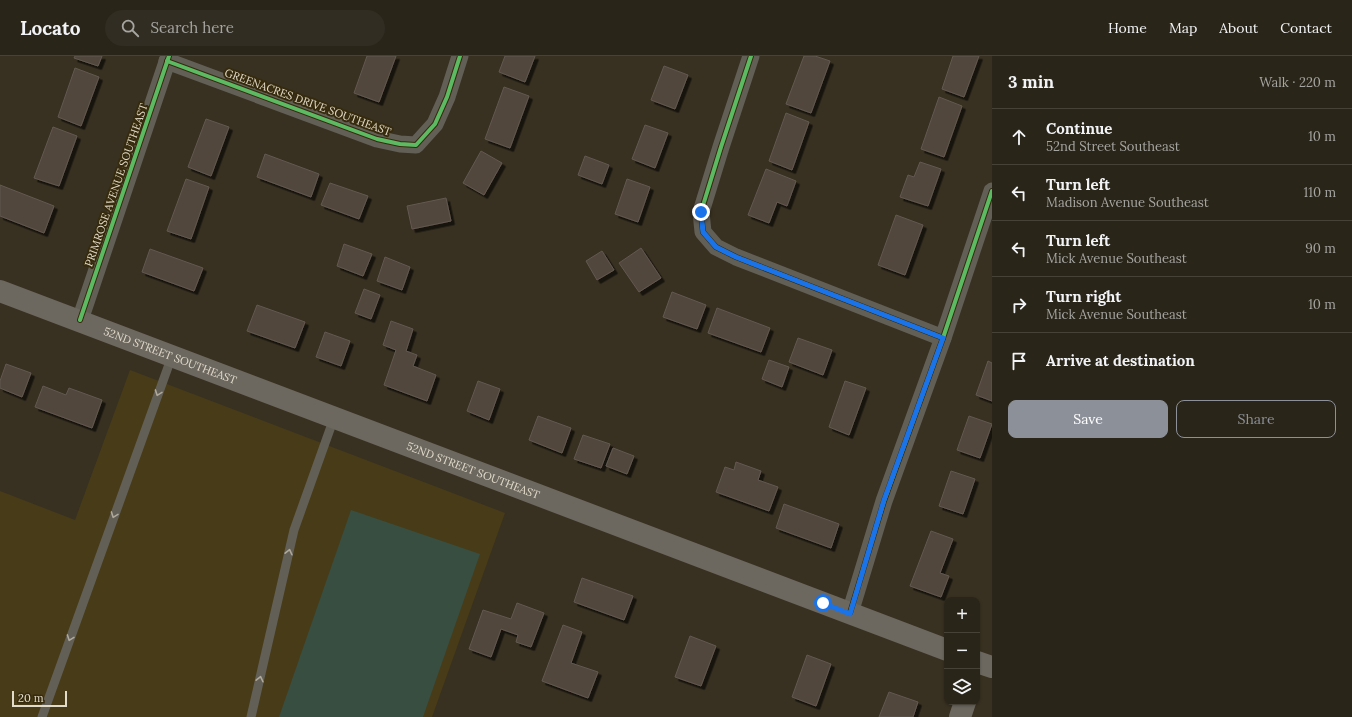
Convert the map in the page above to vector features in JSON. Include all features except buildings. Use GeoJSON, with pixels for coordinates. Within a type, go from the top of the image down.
{"type":"FeatureCollection","features":[{"type":"Feature","properties":{"kind":"main road","name":"52ND STREET SOUTHEAST"},"geometry":{"type":"LineString","coordinates":[[0,290],[944,649]]}},
{"type":"Feature","properties":{"kind":"main road"},"geometry":{"type":"LineString","coordinates":[[960,717],[964,705]]}},
{"type":"Feature","properties":{"kind":"street","name":"GREENACRES DRIVE SOUTHEAST"},"geometry":{"type":"LineString","coordinates":[[168,59],[377,139],[400,144],[416,145],[435,124],[447,97],[460,56]]}},
{"type":"Feature","properties":{"kind":"street"},"geometry":{"type":"LineString","coordinates":[[751,56],[720,148],[701,212],[703,232],[716,247],[736,257],[943,338]]}},
{"type":"Feature","properties":{"kind":"street","name":"PRIMROSE AVENUE SOUTHEAST"},"geometry":{"type":"LineString","coordinates":[[80,320],[168,59]]}},
{"type":"Feature","properties":{"kind":"street"},"geometry":{"type":"LineString","coordinates":[[850,614],[884,500],[943,338],[992,191]]}},
{"type":"Feature","properties":{"kind":"lane"},"geometry":{"type":"LineString","coordinates":[[42,717],[172,356]]}},
{"type":"Feature","properties":{"kind":"lane"},"geometry":{"type":"LineString","coordinates":[[251,717],[294,530],[334,418]]}},
{"type":"Feature","properties":{"kind":"shaded area"},"geometry":{"type":"Polygon","coordinates":[[[130,370],[505,513],[432,717],[0,717],[0,491],[75,520],[130,370]]]}},
{"type":"Feature","properties":{"kind":"green space"},"geometry":{"type":"Polygon","coordinates":[[[351,510],[480,554],[423,717],[279,717],[351,510]]]}},
{"type":"Feature","properties":{"kind":"cycle path"},"geometry":{"type":"LineString","coordinates":[[80,320],[169,56]]}},
{"type":"Feature","properties":{"kind":"cycle path"},"geometry":{"type":"LineString","coordinates":[[167,61],[377,139],[400,144],[416,145],[435,124],[447,97],[460,56]]}},
{"type":"Feature","properties":{"kind":"cycle path"},"geometry":{"type":"LineString","coordinates":[[751,56],[701,212],[703,232],[716,247],[736,257],[943,338]]}},
{"type":"Feature","properties":{"kind":"cycle path"},"geometry":{"type":"LineString","coordinates":[[850,613],[884,501],[943,338],[992,191]]}},
{"type":"Feature","properties":{"kind":"route"},"geometry":{"type":"LineString","coordinates":[[701,212],[703,232],[716,247],[736,257],[943,338],[884,500],[850,614],[823,603]]}}]}
